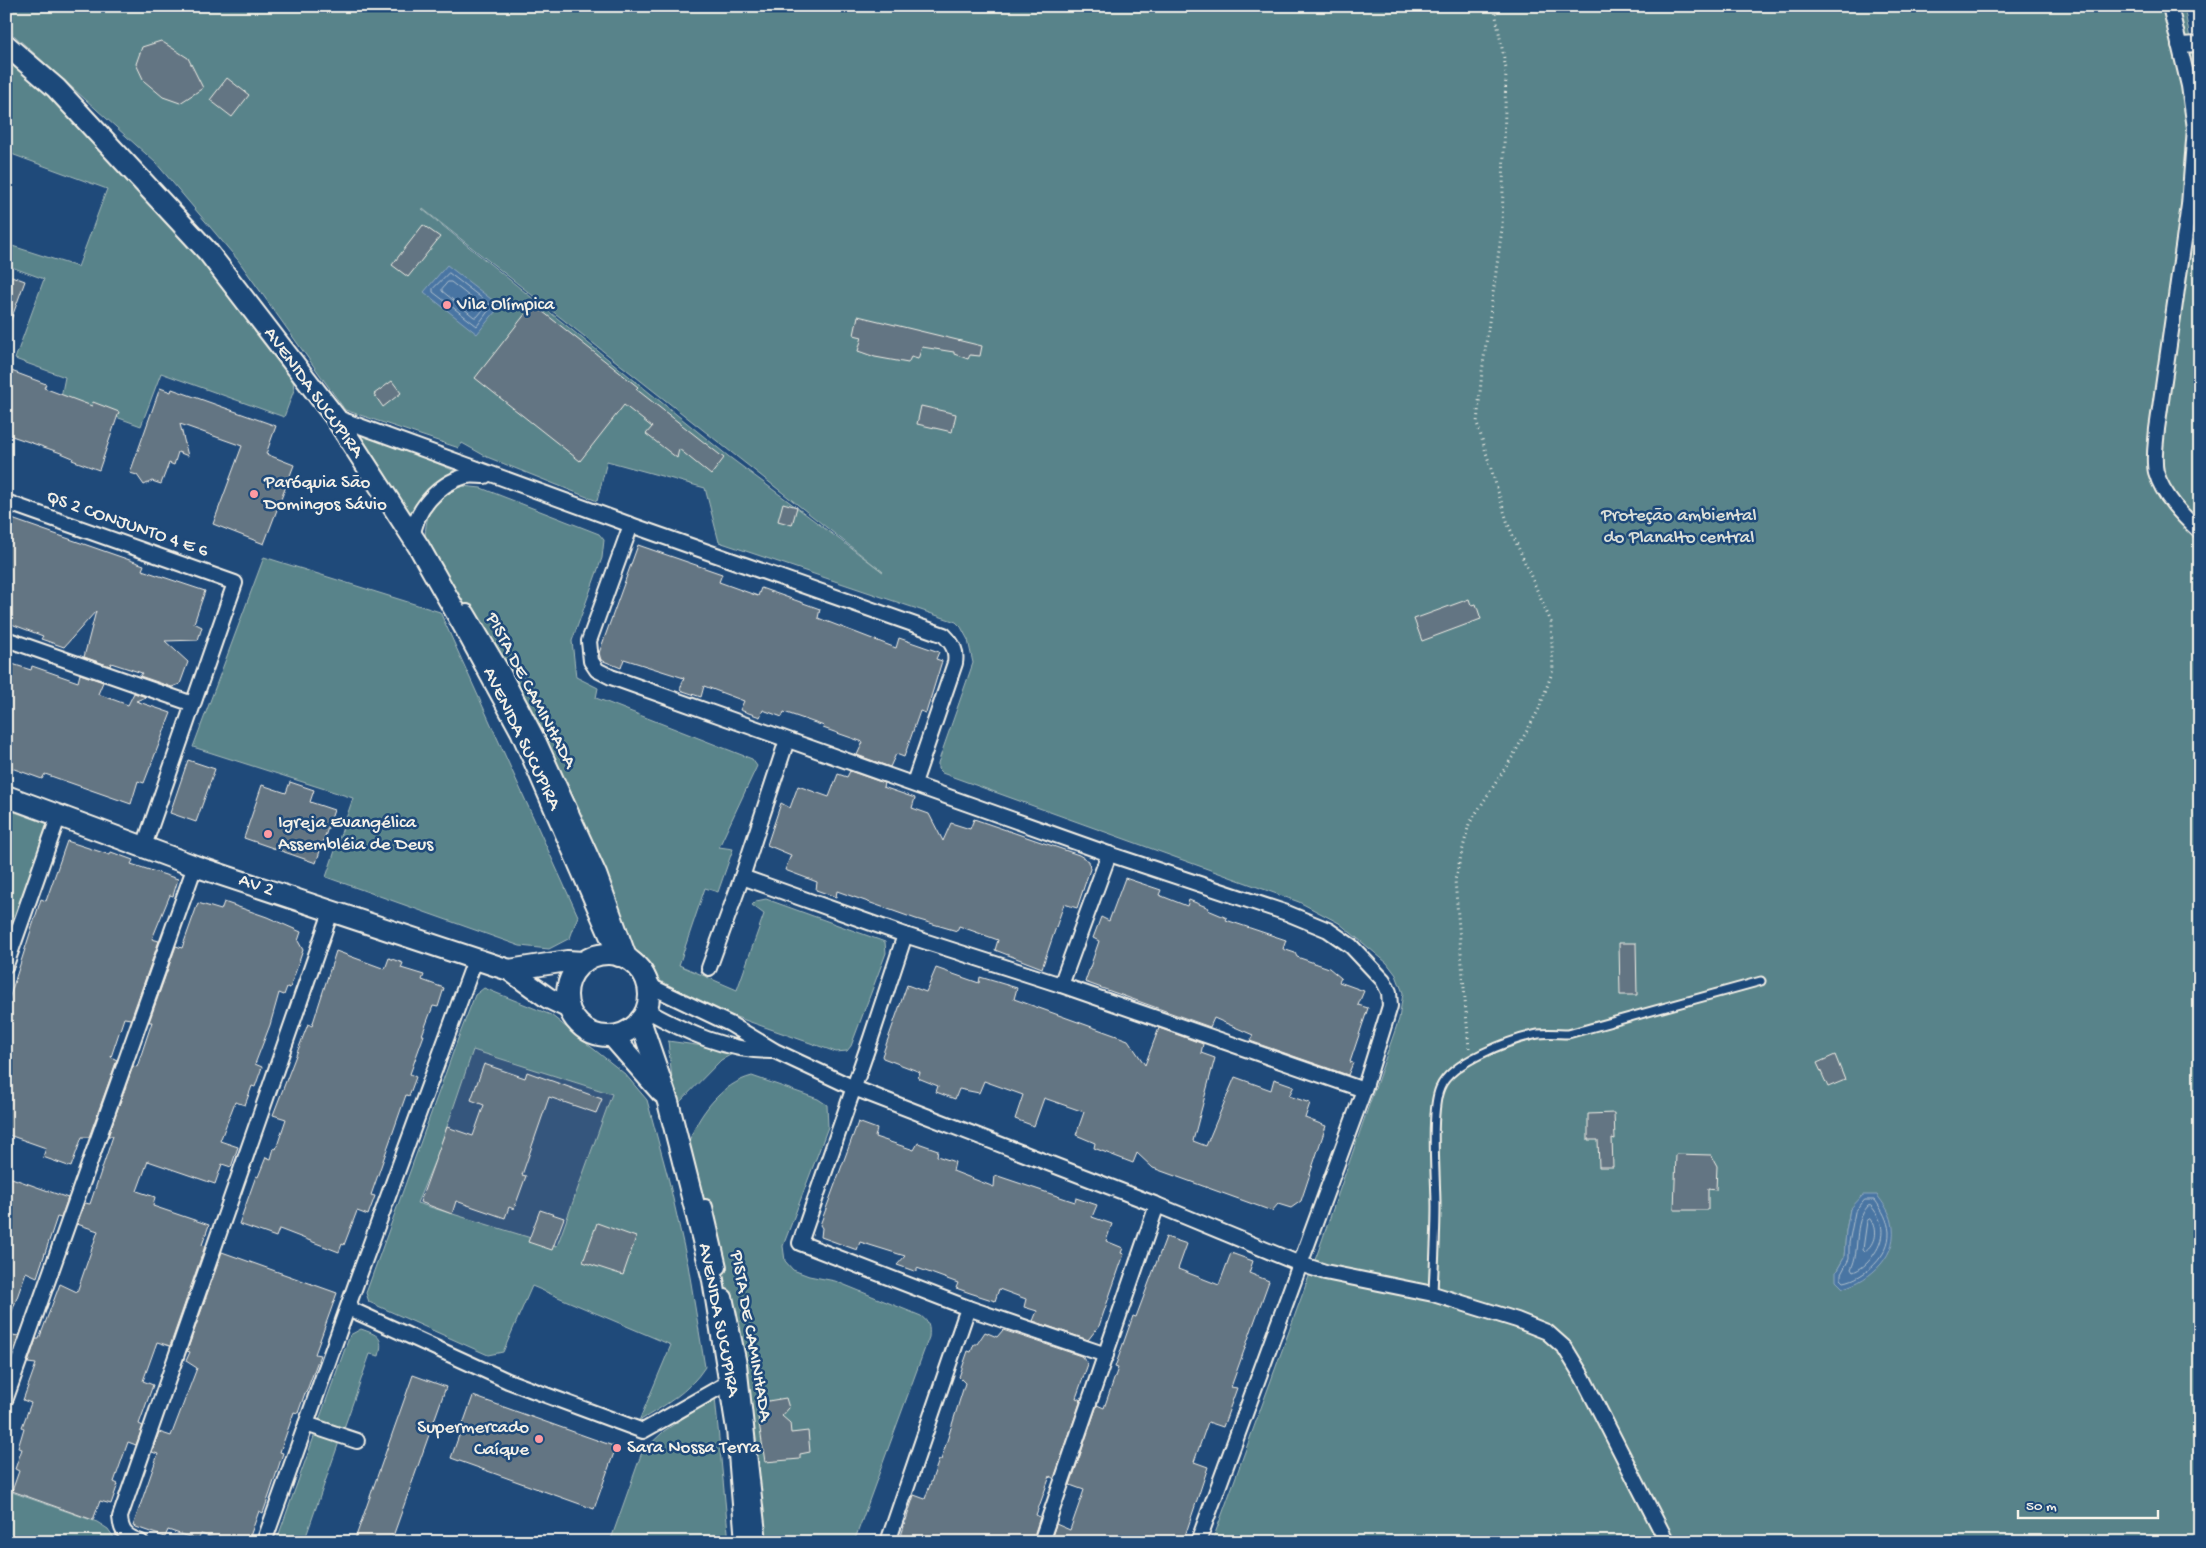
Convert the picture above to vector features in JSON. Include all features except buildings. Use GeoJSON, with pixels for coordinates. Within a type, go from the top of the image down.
{"type":"FeatureCollection","features":[{"type":"Feature","properties":{"kind":"street"},"geometry":{"type":"LineString","coordinates":[[2170,6],[2189,86],[2195,128],[2195,191],[2157,429],[2155,459],[2156,472],[2163,488],[2184,518],[2200,532]]}},
{"type":"Feature","properties":{"kind":"street"},"geometry":{"type":"LineString","coordinates":[[2179,45],[2200,44]]}},
{"type":"Feature","properties":{"kind":"street","name":"AVENIDA SUCUPIRA"},"geometry":{"type":"LineString","coordinates":[[7,46],[56,88],[208,252],[341,419],[414,532],[521,731],[619,956]]}},
{"type":"Feature","properties":{"kind":"street"},"geometry":{"type":"LineString","coordinates":[[341,419],[631,525],[944,635],[954,648],[956,663],[914,783]]}},
{"type":"Feature","properties":{"kind":"street"},"geometry":{"type":"LineString","coordinates":[[414,532],[424,505],[445,486],[465,476],[496,476]]}},
{"type":"Feature","properties":{"kind":"street","name":"QS 2 CONJUNTO 4 E 6"},"geometry":{"type":"LineString","coordinates":[[6,502],[235,583],[193,704]]}},
{"type":"Feature","properties":{"kind":"street"},"geometry":{"type":"LineString","coordinates":[[631,525],[589,641],[591,661],[597,670],[1108,854],[1287,913],[1328,930],[1351,946],[1383,980],[1389,992],[1390,1006],[1364,1090],[1198,1542]]}},
{"type":"Feature","properties":{"kind":"street","name":"PISTA DE CAMINHADA"},"geometry":{"type":"LineString","coordinates":[[414,532],[502,671],[539,742],[599,874],[628,954],[644,970],[651,988]]}},
{"type":"Feature","properties":{"kind":"street"},"geometry":{"type":"LineString","coordinates":[[6,639],[193,704],[144,846]]}},
{"type":"Feature","properties":{"kind":"street"},"geometry":{"type":"LineString","coordinates":[[709,968],[788,740]]}},
{"type":"Feature","properties":{"kind":"street","name":"AV 2"},"geometry":{"type":"LineString","coordinates":[[6,796],[195,866],[509,970],[548,998],[569,1008]]}},
{"type":"Feature","properties":{"kind":"street"},"geometry":{"type":"LineString","coordinates":[[6,965],[59,815]]}},
{"type":"Feature","properties":{"kind":"street"},"geometry":{"type":"LineString","coordinates":[[1061,985],[1108,854]]}},
{"type":"Feature","properties":{"kind":"street"},"geometry":{"type":"LineString","coordinates":[[6,1398],[195,866]]}},
{"type":"Feature","properties":{"kind":"street"},"geometry":{"type":"LineString","coordinates":[[742,877],[905,935],[1061,985],[1364,1090]]}},
{"type":"Feature","properties":{"kind":"street"},"geometry":{"type":"LineString","coordinates":[[141,1542],[128,1537],[123,1532],[120,1517],[332,912]]}},
{"type":"Feature","properties":{"kind":"street"},"geometry":{"type":"LineString","coordinates":[[607,927],[588,960],[573,975],[569,983],[569,1008],[579,1023],[586,1029],[602,1035],[612,1036],[628,1031],[643,1015],[651,988]]}},
{"type":"Feature","properties":{"kind":"street"},"geometry":{"type":"LineString","coordinates":[[905,935],[800,1244],[968,1308],[1106,1355]]}},
{"type":"Feature","properties":{"kind":"street"},"geometry":{"type":"LineString","coordinates":[[588,960],[600,955],[619,956],[636,966],[651,988],[730,1024],[775,1051],[854,1088],[1157,1205],[1300,1264],[1326,1272],[1432,1294],[1517,1320],[1547,1332],[1565,1348],[1582,1376],[1667,1542]]}},
{"type":"Feature","properties":{"kind":"street"},"geometry":{"type":"LineString","coordinates":[[264,1542],[357,1281],[475,960]]}},
{"type":"Feature","properties":{"kind":"street","name":"AV 2"},"geometry":{"type":"LineString","coordinates":[[509,970],[567,961],[588,960]]}},
{"type":"Feature","properties":{"kind":"street"},"geometry":{"type":"LineString","coordinates":[[643,1015],[722,1044],[760,1051],[775,1051]]}},
{"type":"Feature","properties":{"kind":"street","name":"AVENIDA SUCUPIRA"},"geometry":{"type":"LineString","coordinates":[[643,1015],[668,1102],[713,1280],[737,1429],[746,1542]]}},
{"type":"Feature","properties":{"kind":"street","name":"AVENIDA SUCUPIRA"},"geometry":{"type":"LineString","coordinates":[[612,1036],[668,1102]]}},
{"type":"Feature","properties":{"kind":"street","name":"PISTA DE CAMINHADA"},"geometry":{"type":"LineString","coordinates":[[687,1140],[715,1245],[739,1364],[759,1542]]}},
{"type":"Feature","properties":{"kind":"street"},"geometry":{"type":"LineString","coordinates":[[1041,1542],[1157,1205]]}},
{"type":"Feature","properties":{"kind":"street"},"geometry":{"type":"LineString","coordinates":[[348,1308],[508,1381],[643,1431],[730,1381]]}},
{"type":"Feature","properties":{"kind":"street"},"geometry":{"type":"LineString","coordinates":[[888,1542],[968,1308]]}},
{"type":"Feature","properties":{"kind":"street"},"geometry":{"type":"LineString","coordinates":[[306,1424],[357,1441]]}},
{"type":"Feature","properties":{"kind":"lane"},"geometry":{"type":"LineString","coordinates":[[1432,1294],[1436,1209],[1435,1114],[1440,1087],[1449,1075],[1470,1061],[1505,1044],[1538,1034],[1568,1034],[1761,981]]}},
{"type":"Feature","properties":{"kind":"path"},"geometry":{"type":"LineString","coordinates":[[1470,1061],[1456,880],[1469,824],[1513,756],[1534,717],[1553,670],[1551,622],[1508,524],[1477,423],[1482,372],[1502,229],[1506,69],[1494,6]]}},
{"type":"Feature","properties":{"kind":"shaded area"},"geometry":{"type":"Polygon","coordinates":[[[473,1050],[612,1094],[558,1246],[417,1203],[438,1153],[473,1050]]]}},
{"type":"Feature","properties":{"kind":"green space","name":"Proteção ambiental do Planalto central"},"geometry":{"type":"Polygon","coordinates":[[[6,6],[161,6],[167,11],[170,6],[2184,6],[2200,94],[2200,1542],[1212,1542],[1319,1249],[1399,1019],[1403,993],[1396,975],[1387,963],[1339,923],[1299,902],[942,773],[938,769],[938,763],[973,663],[968,640],[961,627],[956,622],[719,542],[705,488],[607,461],[597,501],[487,457],[462,443],[459,448],[345,410],[238,260],[156,163],[6,28],[6,6]],[[423,209],[728,456],[883,572],[423,209]],[[1850,1209],[1844,1258],[1836,1272],[1852,1285],[1850,1209]]]}},
{"type":"Feature","properties":{"kind":"green space"},"geometry":{"type":"Polygon","coordinates":[[[6,56],[30,76],[110,155],[199,251],[292,370],[294,390],[284,417],[161,373],[141,426],[61,397],[65,377],[15,359],[44,279],[6,265],[6,244],[78,267],[107,189],[6,152],[6,56]]]}},
{"type":"Feature","properties":{"kind":"green space"},"geometry":{"type":"Polygon","coordinates":[[[356,428],[457,472],[442,478],[416,503],[414,520],[356,428]]]}},
{"type":"Feature","properties":{"kind":"green space"},"geometry":{"type":"Polygon","coordinates":[[[462,486],[481,488],[599,534],[604,540],[602,558],[572,641],[576,677],[598,688],[596,698],[752,759],[757,766],[719,847],[733,849],[718,892],[705,888],[679,965],[737,990],[764,914],[752,905],[756,901],[766,899],[885,942],[886,953],[851,1046],[847,1051],[836,1052],[719,1011],[654,982],[644,970],[425,541],[427,521],[433,506],[444,495],[462,486]]]}},
{"type":"Feature","properties":{"kind":"green space"},"geometry":{"type":"Polygon","coordinates":[[[264,557],[440,612],[578,916],[570,938],[549,949],[520,946],[326,877],[353,798],[193,747],[264,557]]]}},
{"type":"Feature","properties":{"kind":"green space"},"geometry":{"type":"Polygon","coordinates":[[[6,809],[48,824],[6,940],[6,809]]]}},
{"type":"Feature","properties":{"kind":"green space"},"geometry":{"type":"Polygon","coordinates":[[[484,988],[551,1015],[625,1074],[647,1100],[669,1181],[688,1265],[705,1367],[684,1391],[639,1421],[671,1345],[532,1286],[503,1352],[488,1355],[369,1302],[366,1293],[475,995],[484,988]],[[473,1050],[438,1153],[417,1203],[557,1246],[612,1094],[473,1050]]]}},
{"type":"Feature","properties":{"kind":"green space"},"geometry":{"type":"Polygon","coordinates":[[[668,1041],[738,1051],[721,1060],[675,1107],[668,1041]]]}},
{"type":"Feature","properties":{"kind":"green space"},"geometry":{"type":"Polygon","coordinates":[[[752,1076],[818,1099],[827,1105],[828,1127],[783,1246],[785,1261],[793,1270],[809,1276],[835,1281],[921,1316],[926,1320],[929,1328],[929,1337],[854,1542],[754,1542],[688,1144],[698,1122],[712,1102],[730,1086],[752,1076]]]}},
{"type":"Feature","properties":{"kind":"green space"},"geometry":{"type":"Polygon","coordinates":[[[361,1329],[375,1335],[381,1345],[379,1356],[370,1354],[344,1428],[319,1420],[350,1335],[361,1329]]]}},
{"type":"Feature","properties":{"kind":"green space"},"geometry":{"type":"Polygon","coordinates":[[[715,1397],[729,1542],[610,1542],[642,1452],[664,1431],[715,1397]]]}},
{"type":"Feature","properties":{"kind":"green space"},"geometry":{"type":"Polygon","coordinates":[[[315,1434],[339,1442],[304,1542],[276,1542],[315,1434]]]}},
{"type":"Feature","properties":{"kind":"green space"},"geometry":{"type":"Polygon","coordinates":[[[6,1490],[97,1522],[108,1529],[117,1542],[6,1542],[6,1490]]]}},
{"type":"Feature","properties":{"kind":"water"},"geometry":{"type":"Polygon","coordinates":[[[447,265],[500,306],[477,334],[424,292],[447,265]]]}},
{"type":"Feature","properties":{"kind":"water"},"geometry":{"type":"Polygon","coordinates":[[[1863,1195],[1877,1195],[1886,1208],[1892,1222],[1892,1245],[1881,1264],[1873,1272],[1864,1279],[1843,1288],[1836,1281],[1836,1272],[1844,1258],[1850,1209],[1863,1195]]]}},
{"type":"Feature","properties":{"kind":"place","name":"Vila Olímpica"},"geometry":{"type":"Point","coordinates":[447,305]}},
{"type":"Feature","properties":{"kind":"place","name":"Paróquia São Domingos Sávio"},"geometry":{"type":"Point","coordinates":[254,494]}},
{"type":"Feature","properties":{"kind":"place","name":"Igreja Evangélica Assembléia de Deus"},"geometry":{"type":"Point","coordinates":[268,834]}},
{"type":"Feature","properties":{"kind":"place","name":"Supermercado Caíque"},"geometry":{"type":"Point","coordinates":[539,1439]}},
{"type":"Feature","properties":{"kind":"place","name":"Sara Nossa Terra"},"geometry":{"type":"Point","coordinates":[617,1448]}}]}
